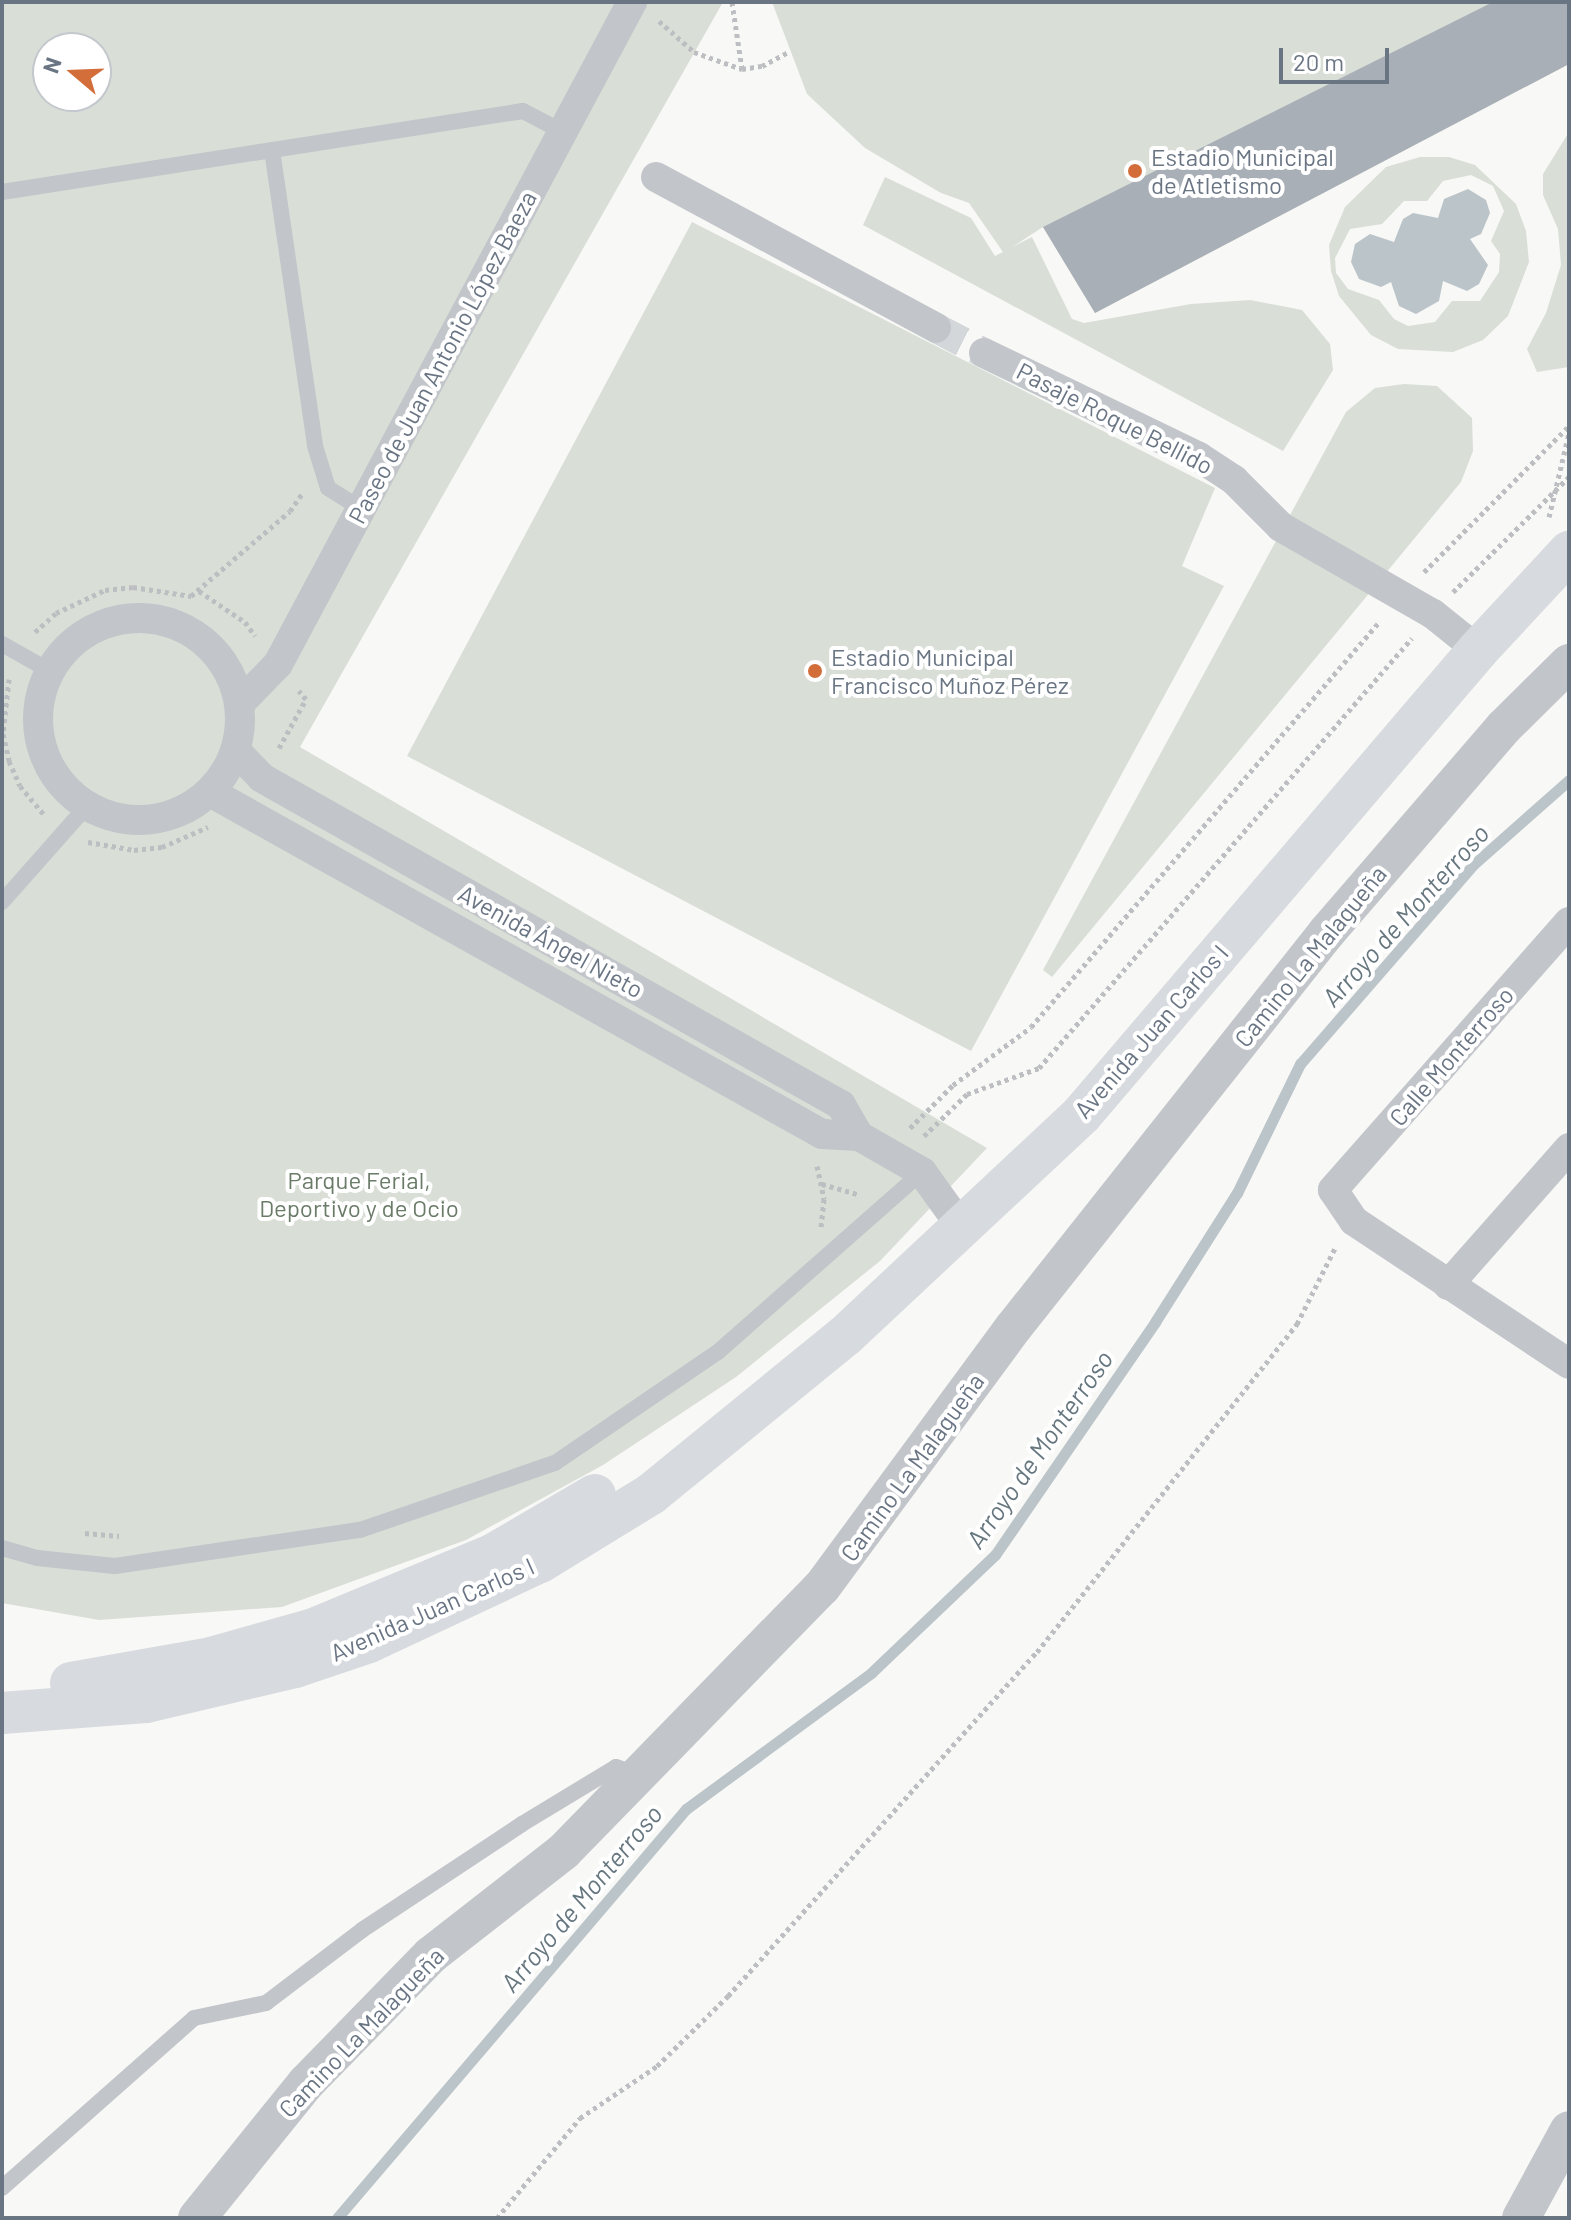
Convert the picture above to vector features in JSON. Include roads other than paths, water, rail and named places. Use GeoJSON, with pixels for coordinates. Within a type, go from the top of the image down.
{"type":"FeatureCollection","features":[{"type":"Feature","properties":{"kind":"main road","name":"Avenida Juan Carlos I"},"geometry":{"type":"LineString","coordinates":[[1534,594],[1559,536]]}},
{"type":"Feature","properties":{"kind":"main road","name":"Avenida Juan Carlos I"},"geometry":{"type":"LineString","coordinates":[[2,1713],[146,1702],[295,1667],[369,1642],[540,1562],[651,1494],[728,1427],[846,1335],[963,1229],[1082,1114],[1478,650],[1534,594],[1569,572]]}},
{"type":"Feature","properties":{"kind":"main road","name":"Avenida Juan Carlos I"},"geometry":{"type":"LineString","coordinates":[[2,1686],[87,1682],[211,1658],[314,1629],[494,1554],[645,1466],[728,1427]]}},
{"type":"Feature","properties":{"kind":"street","name":"Paseo de Juan Antonio López Baeza"},"geometry":{"type":"LineString","coordinates":[[240,703],[278,664],[563,132],[640,7]]}},
{"type":"Feature","properties":{"kind":"street"},"geometry":{"type":"LineString","coordinates":[[656,177],[936,328]]}},
{"type":"Feature","properties":{"kind":"street","name":"Pasaje Roque Bellido"},"geometry":{"type":"LineString","coordinates":[[984,353],[1199,457],[1234,480],[1281,527],[1403,595],[1433,614],[1478,650]]}},
{"type":"Feature","properties":{"kind":"street"},"geometry":{"type":"LineString","coordinates":[[133,618],[168,621],[207,643],[233,681],[240,703],[236,751],[210,792],[193,806],[151,821],[107,816],[87,806],[70,793],[45,757],[38,714],[50,671],[63,652],[100,626],[133,618]]}},
{"type":"Feature","properties":{"kind":"street","name":"Camino La Malagueña"},"geometry":{"type":"LineString","coordinates":[[197,2218],[306,2083],[431,1955],[564,1851],[822,1587],[1013,1328],[1327,932],[1504,727],[1569,663]]}},
{"type":"Feature","properties":{"kind":"street","name":"Avenida Ángel Nieto"},"geometry":{"type":"LineString","coordinates":[[236,751],[262,778],[841,1105],[859,1136]]}},
{"type":"Feature","properties":{"kind":"street","name":"Avenida Ángel Nieto"},"geometry":{"type":"LineString","coordinates":[[210,792],[822,1134],[859,1136],[903,1161],[963,1229]]}},
{"type":"Feature","properties":{"kind":"street","name":"Calle Monterroso"},"geometry":{"type":"LineString","coordinates":[[1448,1285],[1354,1221],[1333,1190],[1569,922]]}},
{"type":"Feature","properties":{"kind":"street"},"geometry":{"type":"LineString","coordinates":[[1569,1148],[1448,1285],[1569,1364]]}},
{"type":"Feature","properties":{"kind":"street"},"geometry":{"type":"LineString","coordinates":[[1521,2218],[1569,2130]]}},
{"type":"Feature","properties":{"kind":"lane"},"geometry":{"type":"LineString","coordinates":[[2,192],[523,111],[563,132]]}},
{"type":"Feature","properties":{"kind":"lane"},"geometry":{"type":"LineString","coordinates":[[272,150],[315,446],[328,488],[361,509]]}},
{"type":"Feature","properties":{"kind":"lane"},"geometry":{"type":"LineString","coordinates":[[2,644],[50,671]]}},
{"type":"Feature","properties":{"kind":"lane"},"geometry":{"type":"LineString","coordinates":[[2,902],[87,806]]}},
{"type":"Feature","properties":{"kind":"lane"},"geometry":{"type":"LineString","coordinates":[[2,1548],[37,1558],[115,1566],[360,1530],[555,1463],[719,1351],[903,1161]]}},
{"type":"Feature","properties":{"kind":"lane"},"geometry":{"type":"LineString","coordinates":[[2,2188],[194,2018],[266,2003],[362,1930],[522,1824],[616,1767],[639,1775]]}},
{"type":"Feature","properties":{"kind":"waterway","name":"Arroyo de Monterroso"},"geometry":{"type":"LineString","coordinates":[[337,2218],[686,1809],[871,1673],[995,1555],[1155,1322],[1237,1193],[1300,1064],[1474,864],[1569,780]]}},
{"type":"Feature","properties":{"kind":"tunnel"},"geometry":{"type":"LineString","coordinates":[[936,328],[984,353]]}},
{"type":"Feature","properties":{"kind":"place","name":"Estadio Municipal de Atletismo"},"geometry":{"type":"Point","coordinates":[1135,171]}},
{"type":"Feature","properties":{"kind":"place","name":"Estadio Municipal Francisco Muñoz Pérez"},"geometry":{"type":"Point","coordinates":[815,671]}},
{"type":"Feature","properties":{"kind":"park label","name":"Parque Ferial, Deportivo y de Ocio"},"geometry":{"type":"Point","coordinates":[359,1194]}}]}
